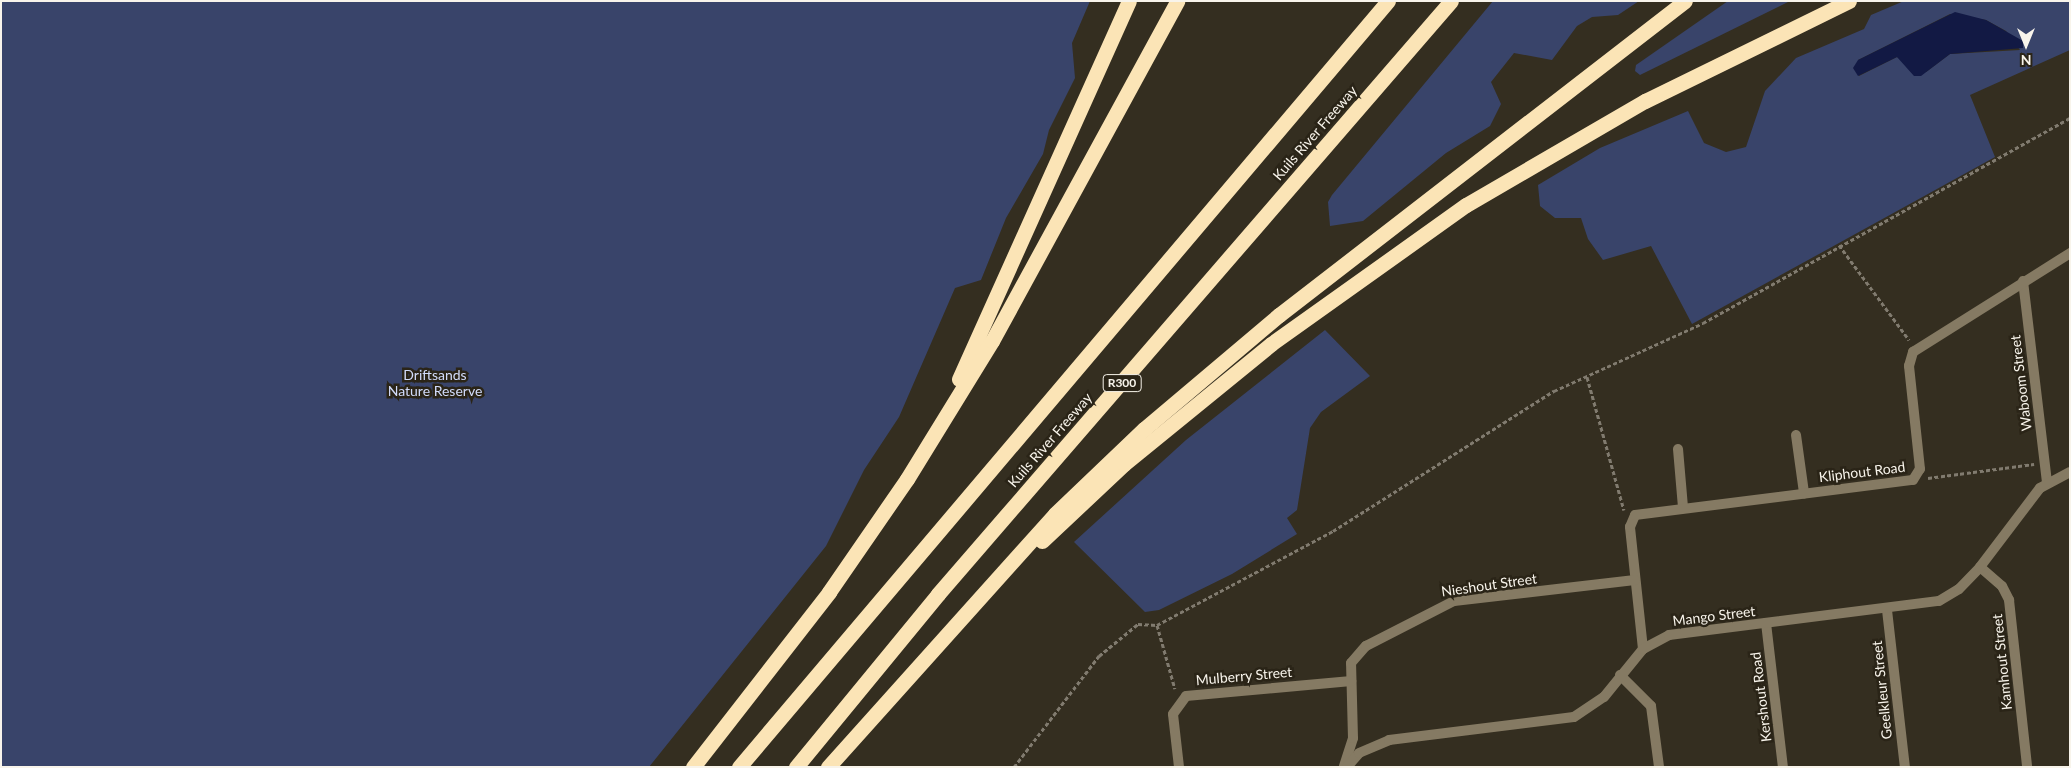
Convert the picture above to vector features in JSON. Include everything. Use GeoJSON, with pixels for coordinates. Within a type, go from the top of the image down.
{"type":"FeatureCollection","features":[{"type":"Feature","properties":{"kind":"highway"},"geometry":{"type":"LineString","coordinates":[[938,426],[1129,1]]}},
{"type":"Feature","properties":{"kind":"highway"},"geometry":{"type":"LineString","coordinates":[[693,767],[878,524],[992,341],[1177,1]]}},
{"type":"Feature","properties":{"kind":"highway","name":"Kuils River Freeway"},"geometry":{"type":"LineString","coordinates":[[739,767],[1388,1]]}},
{"type":"Feature","properties":{"kind":"highway","name":"Kuils River Freeway"},"geometry":{"type":"LineString","coordinates":[[796,767],[938,594],[1451,1]]}},
{"type":"Feature","properties":{"kind":"highway"},"geometry":{"type":"LineString","coordinates":[[828,767],[1097,472],[1222,362],[1685,1]]}},
{"type":"Feature","properties":{"kind":"highway"},"geometry":{"type":"LineString","coordinates":[[998,580],[1192,407],[1395,253],[1548,156],[1644,101],[1849,1]]}},
{"type":"Feature","properties":{"kind":"street"},"geometry":{"type":"LineString","coordinates":[[1916,348],[2070,253]]}},
{"type":"Feature","properties":{"kind":"street","name":"Waboom Street"},"geometry":{"type":"LineString","coordinates":[[2023,281],[2047,483]]}},
{"type":"Feature","properties":{"kind":"street","name":"Kliphout Road"},"geometry":{"type":"LineString","coordinates":[[1632,519],[1639,512],[1913,480],[1920,469],[1909,366],[1916,348]]}},
{"type":"Feature","properties":{"kind":"street"},"geometry":{"type":"LineString","coordinates":[[1796,435],[1804,493]]}},
{"type":"Feature","properties":{"kind":"street"},"geometry":{"type":"LineString","coordinates":[[1678,449],[1684,507]]}},
{"type":"Feature","properties":{"kind":"street","name":"Mango Street"},"geometry":{"type":"LineString","coordinates":[[1345,767],[1359,753],[1389,740],[1574,718],[1590,710],[1643,649],[1669,635],[1921,607],[1950,596],[1980,567],[2047,483],[2070,472]]}},
{"type":"Feature","properties":{"kind":"street"},"geometry":{"type":"LineString","coordinates":[[1632,519],[1635,580],[1643,649]]}},
{"type":"Feature","properties":{"kind":"street","name":"Kamhout Street"},"geometry":{"type":"LineString","coordinates":[[1980,567],[2002,586],[2009,600],[2027,767]]}},
{"type":"Feature","properties":{"kind":"street","name":"Nieshout Street"},"geometry":{"type":"LineString","coordinates":[[1345,767],[1353,738],[1351,663],[1361,649],[1442,604],[1635,580]]}},
{"type":"Feature","properties":{"kind":"street","name":"Geelkleur Street"},"geometry":{"type":"LineString","coordinates":[[1887,610],[1905,767]]}},
{"type":"Feature","properties":{"kind":"street","name":"Kershout Road"},"geometry":{"type":"LineString","coordinates":[[1766,623],[1783,767]]}},
{"type":"Feature","properties":{"kind":"street"},"geometry":{"type":"LineString","coordinates":[[1620,675],[1651,706],[1659,767]]}},
{"type":"Feature","properties":{"kind":"street","name":"Mulberry Street"},"geometry":{"type":"LineString","coordinates":[[1178,701],[1190,694],[1351,681]]}},
{"type":"Feature","properties":{"kind":"street"},"geometry":{"type":"LineString","coordinates":[[1178,701],[1173,714],[1178,767]]}},
{"type":"Feature","properties":{"kind":"path"},"geometry":{"type":"LineString","coordinates":[[1014,767],[1116,639],[1138,624],[1157,625],[1333,530],[1546,395],[1703,323],[1839,245],[1998,162],[2070,118]]}},
{"type":"Feature","properties":{"kind":"path"},"geometry":{"type":"LineString","coordinates":[[1839,245],[1886,314],[1916,348]]}},
{"type":"Feature","properties":{"kind":"path"},"geometry":{"type":"LineString","coordinates":[[1587,377],[1619,505],[1632,519]]}},
{"type":"Feature","properties":{"kind":"path"},"geometry":{"type":"LineString","coordinates":[[1913,480],[2045,463]]}},
{"type":"Feature","properties":{"kind":"path"},"geometry":{"type":"LineString","coordinates":[[1157,625],[1178,701]]}},
{"type":"Feature","properties":{"kind":"green space","name":"Driftsands Nature Reserve"},"geometry":{"type":"Polygon","coordinates":[[[1,1],[1090,1],[1072,43],[1075,78],[1049,130],[1043,154],[1006,218],[981,280],[955,288],[899,417],[864,470],[826,546],[649,767],[1,767],[1,1]]]}},
{"type":"Feature","properties":{"kind":"green space"},"geometry":{"type":"Polygon","coordinates":[[[1493,1],[1639,1],[1618,15],[1592,17],[1577,26],[1552,60],[1514,53],[1491,82],[1501,104],[1490,126],[1446,153],[1363,221],[1330,226],[1328,202],[1332,195],[1493,1]]]}},
{"type":"Feature","properties":{"kind":"green space"},"geometry":{"type":"Polygon","coordinates":[[[1728,1],[1790,1],[1640,75],[1635,71],[1636,65],[1728,1]]]}},
{"type":"Feature","properties":{"kind":"green space"},"geometry":{"type":"Polygon","coordinates":[[[1904,1],[2070,1],[2070,50],[1970,95],[1995,157],[1692,324],[1651,246],[1603,260],[1588,239],[1581,218],[1555,218],[1540,206],[1538,185],[1600,148],[1688,111],[1704,143],[1726,152],[1746,147],[1765,91],[1796,58],[1864,29],[1871,15],[1904,1]],[[1950,14],[1858,60],[1859,76],[1897,57],[1926,72],[1950,54],[2020,50],[2006,31],[1986,20],[1950,14]]]}},
{"type":"Feature","properties":{"kind":"green space"},"geometry":{"type":"Polygon","coordinates":[[[1325,330],[1370,376],[1321,412],[1310,428],[1297,510],[1287,518],[1297,534],[1232,574],[1159,610],[1145,612],[1074,542],[1186,440],[1325,330]]]}},
{"type":"Feature","properties":{"kind":"shaded area"},"geometry":{"type":"Polygon","coordinates":[[[1955,12],[1986,20],[2023,41],[2023,48],[1950,54],[1921,76],[1914,76],[1897,57],[1858,76],[1853,68],[1858,60],[1955,12]]]}}]}
